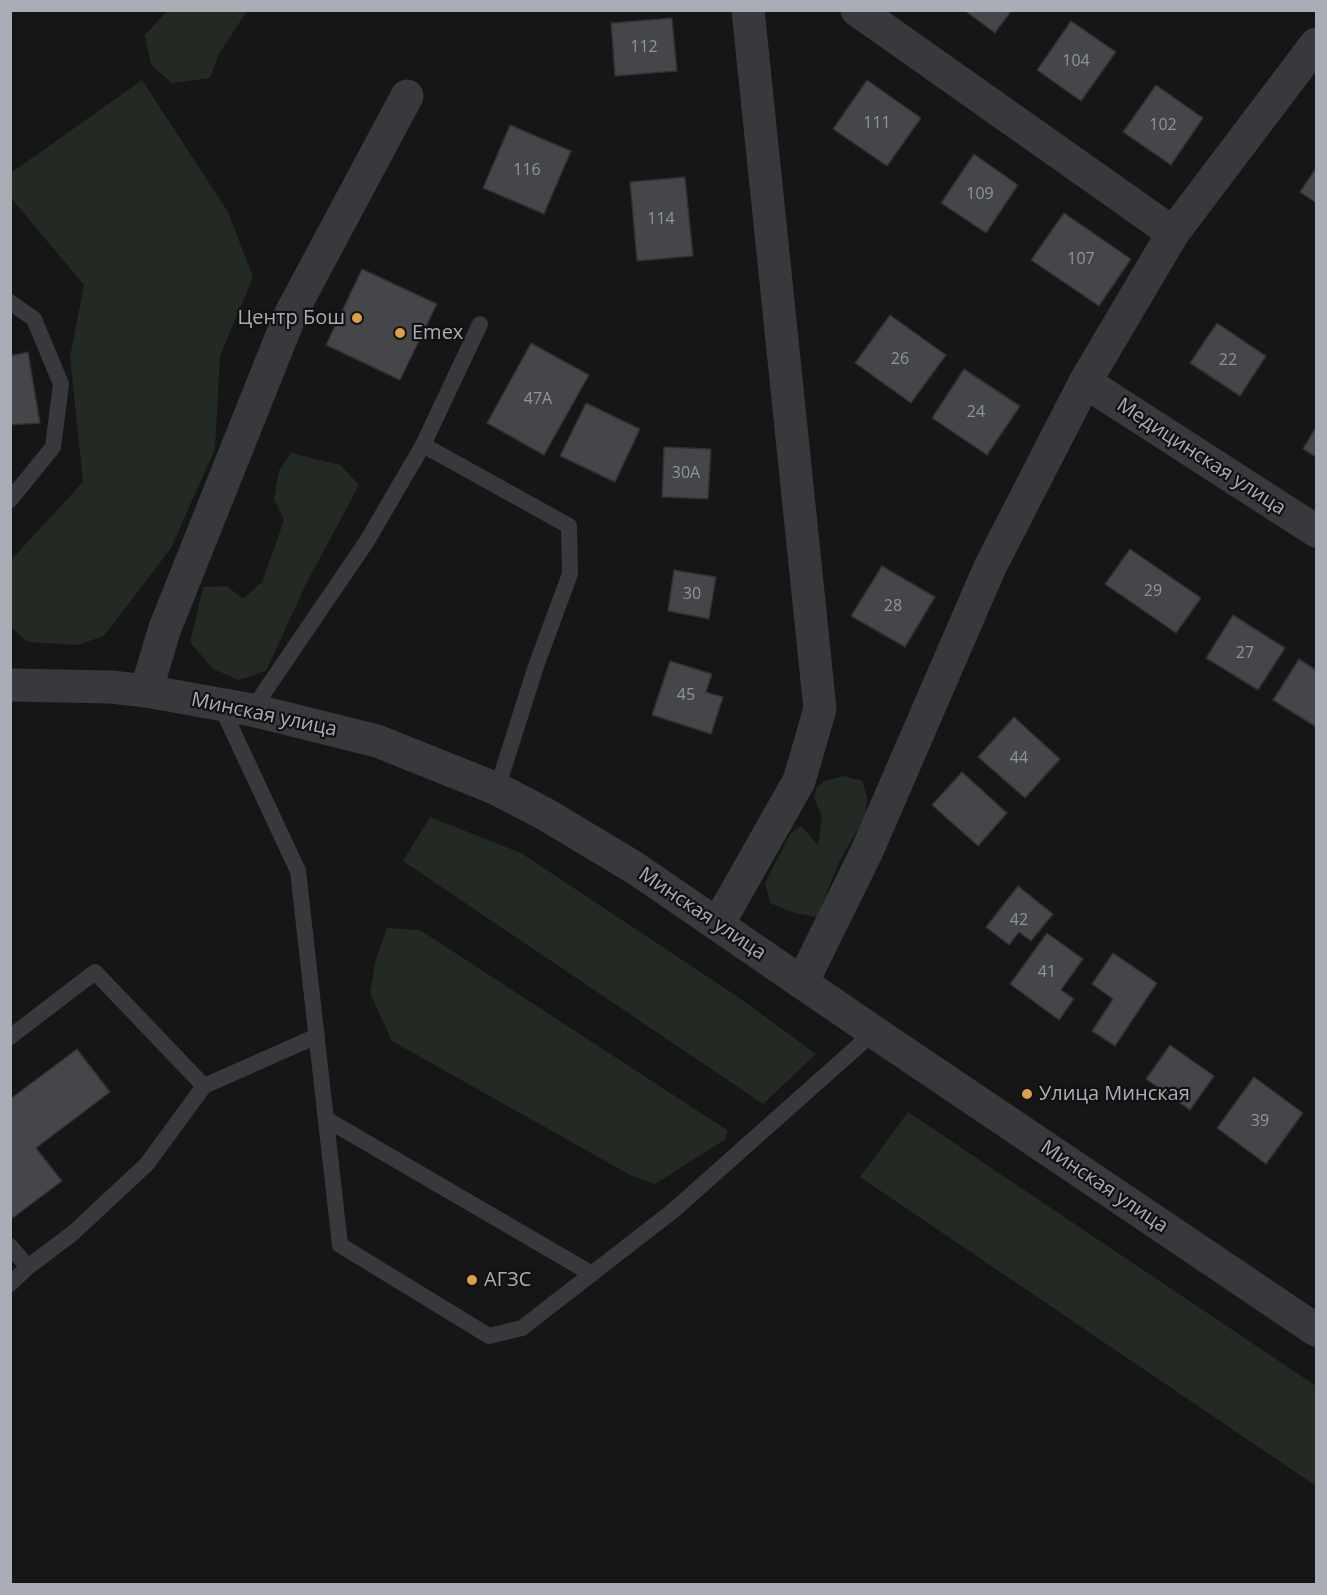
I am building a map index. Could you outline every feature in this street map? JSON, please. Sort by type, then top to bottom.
[{"type":"street","points":[[718,924],[799,781],[820,709],[748,10]]},
{"type":"street","points":[[857,10],[1173,233]]},
{"type":"street","points":[[802,983],[867,851],[990,567],[1085,382],[1173,233],[1314,53]]},
{"type":"street","points":[[146,691],[165,628],[291,313],[407,96]]},
{"type":"street","name":"Медицинская улица","points":[[1085,382],[1317,531]]},
{"type":"street","name":"Минская улица","points":[[10,685],[111,687],[252,710],[377,741],[498,789],[545,814],[635,868],[1317,1330]]},
{"type":"lane","points":[[10,302],[34,319],[61,384],[53,447],[10,500]]},
{"type":"lane","points":[[252,710],[367,541],[423,445],[480,324]]},
{"type":"lane","points":[[423,445],[569,526],[570,574],[536,666],[498,789]]},
{"type":"lane","points":[[220,704],[298,871],[340,1245],[489,1336],[522,1328],[674,1210],[874,1032]]},
{"type":"lane","points":[[10,1037],[95,972],[204,1086]]},
{"type":"lane","points":[[10,1284],[28,1267],[73,1233],[147,1164],[204,1086],[317,1036]]},
{"type":"lane","points":[[326,1119],[592,1274]]},
{"type":"lane","points":[[10,1246],[28,1267]]},
{"type":"shaded area","points":[[168,10],[247,11],[219,54],[210,78],[172,83],[151,65],[145,35]]},
{"type":"shaded area","points":[[142,80],[228,212],[253,277],[220,356],[215,449],[171,548],[104,636],[77,645],[28,642],[11,627],[11,560],[83,482],[70,357],[84,285],[11,198],[11,173]]},
{"type":"shaded area","points":[[291,453],[340,465],[359,485],[305,586],[266,671],[239,680],[213,669],[190,642],[203,587],[227,586],[243,599],[262,582],[284,520],[274,499],[279,471]]},
{"type":"shaded area","points":[[844,776],[862,781],[867,796],[865,817],[839,862],[817,917],[795,913],[770,903],[765,883],[791,833],[801,826],[818,845],[822,816],[814,798],[817,787],[825,781]]},
{"type":"shaded area","points":[[430,817],[521,853],[741,999],[816,1054],[763,1104],[403,861]]},
{"type":"shaded area","points":[[387,928],[420,930],[727,1130],[726,1139],[655,1184],[632,1176],[392,1041],[370,993],[376,959]]},
{"type":"shaded area","points":[[908,1112],[1316,1386],[1316,1486],[860,1177]]},
{"type":"building","points":[[964,10],[1012,10],[995,33]]},
{"type":"building","points":[[672,18],[677,71],[615,76],[611,23]]},
{"type":"building","points":[[1071,21],[1116,52],[1081,101],[1037,70]]},
{"type":"building","points":[[867,80],[921,118],[887,166],[833,129]]},
{"type":"building","points":[[1156,85],[1203,118],[1171,165],[1123,132]]},
{"type":"building","points":[[510,125],[571,151],[544,214],[483,188]]},
{"type":"building","points":[[974,154],[1018,185],[986,233],[941,203]]},
{"type":"building","points":[[1316,168],[1316,203],[1300,192]]},
{"type":"building","points":[[685,177],[693,256],[637,261],[630,182]]},
{"type":"building","points":[[1064,213],[1131,259],[1099,306],[1031,260]]},
{"type":"building","points":[[362,269],[437,304],[400,380],[326,345]]},
{"type":"building","points":[[890,315],[946,355],[911,403],[855,363]]},
{"type":"building","points":[[1217,323],[1266,356],[1240,396],[1190,363]]},
{"type":"building","points":[[531,343],[589,375],[544,455],[487,423]]},
{"type":"building","points":[[28,352],[40,423],[10,425],[10,356]]},
{"type":"building","points":[[964,369],[1020,406],[987,455],[932,418]]},
{"type":"building","points":[[586,403],[640,429],[615,482],[560,456]]},
{"type":"building","points":[[1316,427],[1316,457],[1303,449]]},
{"type":"building","points":[[664,447],[711,449],[708,499],[662,497]]},
{"type":"building","points":[[1130,549],[1201,598],[1176,633],[1105,584]]},
{"type":"building","points":[[882,566],[935,597],[905,647],[851,616]]},
{"type":"building","points":[[674,570],[716,577],[709,619],[668,611]]},
{"type":"building","points":[[1233,615],[1285,648],[1258,690],[1206,658]]},
{"type":"building","points":[[1299,659],[1316,670],[1316,727],[1273,700]]},
{"type":"building","points":[[670,661],[712,674],[706,692],[723,697],[711,734],[652,715]]},
{"type":"building","points":[[1014,717],[1060,759],[1025,798],[978,757]]},
{"type":"building","points":[[962,772],[1007,813],[978,846],[932,805]]},
{"type":"building","points":[[1018,886],[1053,914],[1031,941],[1019,932],[1009,945],[986,927]]},
{"type":"building","points":[[1047,933],[1083,959],[1061,990],[1074,999],[1059,1020],[1010,984]]},
{"type":"building","points":[[1113,953],[1157,983],[1115,1046],[1092,1031],[1113,999],[1092,984]]},
{"type":"building","points":[[1170,1045],[1214,1076],[1190,1110],[1146,1079]]},
{"type":"building","points":[[77,1049],[110,1092],[36,1148],[62,1181],[10,1220],[10,1099]]},
{"type":"building","points":[[1254,1077],[1303,1113],[1266,1164],[1217,1128]]},
{"type":"place","name":"Центр Бош","points":[[357,318]]},
{"type":"place","name":"Emex","points":[[400,333]]},
{"type":"place","name":"Улица Минская","points":[[1027,1094]]},
{"type":"place","name":"АГЗС","points":[[472,1280]]}]
